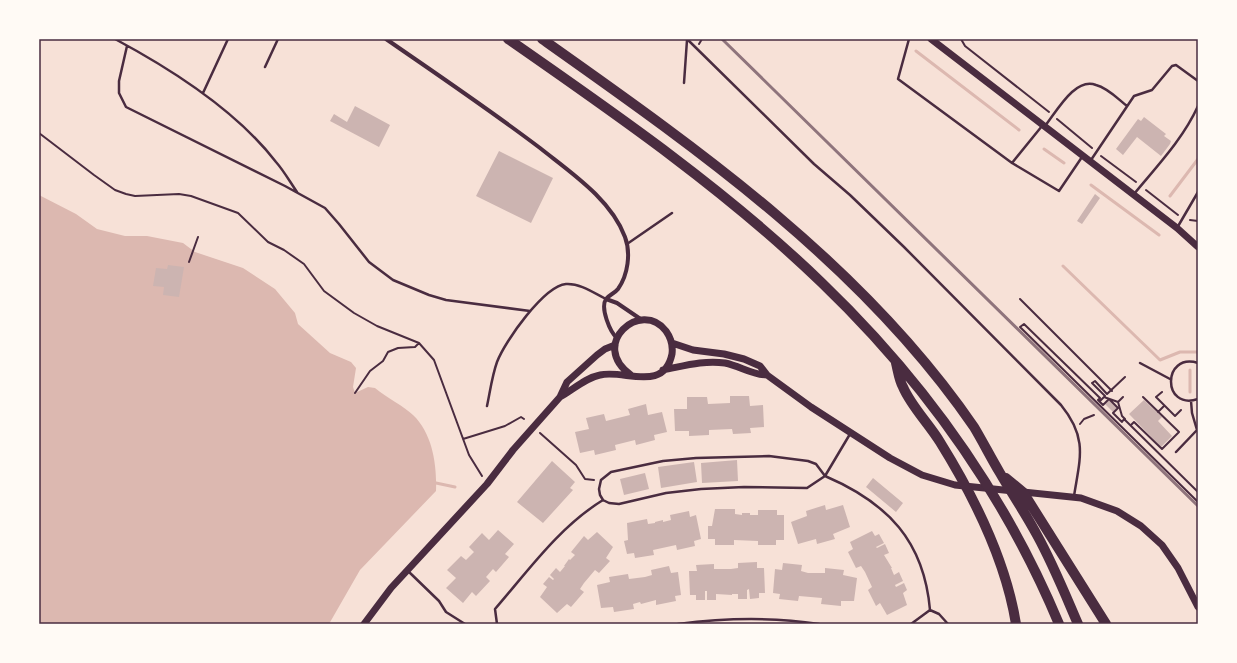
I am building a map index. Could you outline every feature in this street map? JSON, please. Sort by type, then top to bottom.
[{"type":"highway","points":[[508,39],[647,139],[743,213],[822,283],[895,360],[927,398],[961,444],[1015,532],[1059,624]]},
{"type":"highway","points":[[542,39],[717,168],[786,222],[869,301],[907,343],[960,409],[985,445],[1038,536],[1078,624]]},
{"type":"highway","points":[[895,360],[903,387],[940,442],[970,495],[985,527],[1006,585],[1016,624]]},
{"type":"highway","points":[[1000,473],[1023,492],[1054,539],[1106,624]]},
{"type":"street","points":[[386,39],[485,108],[563,166],[596,195],[609,209],[625,237],[629,254],[624,278],[618,290],[606,299],[604,305],[608,323],[616,342],[615,354],[618,362],[631,375]]},
{"type":"street","points":[[931,39],[1134,194],[1198,246]]},
{"type":"street","points":[[606,299],[617,303],[642,320],[654,322],[664,329],[672,343],[672,353],[669,362],[663,370]]},
{"type":"street","points":[[364,624],[376,606],[487,484],[513,450],[560,397],[567,382],[605,349],[616,342],[626,326],[642,320]]},
{"type":"street","points":[[672,343],[693,350],[724,354],[744,359],[760,366],[767,375],[811,407],[910,470],[945,483],[1074,497],[1094,502],[1117,511],[1149,532],[1162,545],[1178,568],[1198,607]]},
{"type":"street","points":[[560,397],[598,375],[618,373],[648,378],[663,370],[708,362],[725,364],[756,375],[767,375]]},
{"type":"lane","points":[[115,39],[203,93],[253,137],[276,162],[297,193]]},
{"type":"lane","points":[[203,93],[228,39]]},
{"type":"lane","points":[[265,67],[278,39]]},
{"type":"lane","points":[[684,83],[687,39]]},
{"type":"lane","points":[[687,39],[814,164],[850,195],[904,247],[1041,384],[1070,416],[1076,426],[1080,454],[1074,497]]},
{"type":"lane","points":[[910,39],[898,79],[1012,163],[1059,191],[1083,156]]},
{"type":"lane","points":[[127,46],[119,82],[119,93],[126,107],[325,208],[369,262],[394,280],[429,295],[446,300],[530,311]]},
{"type":"lane","points":[[1090,160],[1134,96],[1152,90],[1172,66],[1176,65],[1198,81]]},
{"type":"lane","points":[[1012,163],[1053,116],[1076,86],[1085,83],[1097,85],[1127,106]]},
{"type":"lane","points":[[1134,194],[1174,146],[1198,106]]},
{"type":"lane","points":[[1177,228],[1198,192]]},
{"type":"lane","points":[[627,244],[672,213]]},
{"type":"lane","points":[[487,406],[497,362],[507,342],[530,311],[552,288],[566,284],[576,284],[606,299]]},
{"type":"lane","points":[[1140,363],[1170,379]]},
{"type":"lane","points":[[1198,363],[1183,363],[1177,367],[1170,379],[1171,386],[1178,397],[1191,401],[1198,399]]},
{"type":"lane","points":[[1176,452],[1198,430],[1192,413],[1191,401]]},
{"type":"lane","points":[[851,432],[825,476],[806,488],[744,487],[701,489],[666,494],[619,504],[609,504],[603,500],[599,489],[602,480],[611,472],[663,461],[696,458],[754,457],[808,461],[816,464],[825,476],[853,489],[875,503],[895,522],[911,544],[921,566],[928,591],[930,610]]},
{"type":"lane","points":[[497,624],[496,609],[563,531],[591,507],[603,500]]},
{"type":"lane","points":[[407,571],[439,601],[446,612],[459,622],[466,624]]},
{"type":"lane","points":[[911,624],[930,610]]},
{"type":"lane","points":[[930,610],[939,614],[948,624]]},
{"type":"lane","points":[[678,624],[705,620],[760,620],[796,621],[819,624]]},
{"type":"path","points":[[961,39],[965,46],[1096,152]]},
{"type":"path","points":[[39,133],[115,190],[135,196],[179,194],[191,196],[238,213],[268,242],[304,264],[324,291],[354,313],[386,330],[419,342],[434,360],[469,455],[487,484]]},
{"type":"path","points":[[189,262],[198,237]]},
{"type":"path","points":[[1020,299],[1112,390]]},
{"type":"path","points":[[1198,492],[1124,419],[1122,422],[1113,413],[1118,408],[1109,399],[1103,405],[1098,400],[1100,398],[1024,324],[1020,327],[1198,502]]},
{"type":"path","points":[[355,393],[370,371],[383,361],[388,352],[398,348],[415,347],[419,342]]},
{"type":"path","points":[[1118,402],[1104,397],[1092,383],[1094,381],[1107,394],[1125,377]]},
{"type":"path","points":[[1162,392],[1156,397],[1175,416],[1180,410]]},
{"type":"path","points":[[1100,401],[1104,397]]},
{"type":"path","points":[[1118,402],[1123,397]]},
{"type":"path","points":[[1118,402],[1122,416],[1131,425],[1134,422],[1162,449],[1179,432],[1142,397]]},
{"type":"path","points":[[1158,412],[1165,406]]},
{"type":"path","points":[[1076,426],[1084,419],[1094,415]]},
{"type":"path","points":[[463,439],[505,426],[521,417],[524,419]]},
{"type":"path","points":[[540,433],[576,465],[585,479],[602,480]]},
{"type":"shaded area","points":[[39,195],[76,214],[97,229],[125,236],[147,236],[183,243],[195,252],[243,268],[275,289],[295,313],[298,324],[330,353],[351,362],[356,368],[353,387],[355,393],[368,387],[375,388],[410,412],[420,423],[425,431],[432,451],[436,471],[436,491],[360,570],[329,624],[39,624]]},
{"type":"building","points":[[355,106],[390,125],[379,147],[330,121],[334,114],[347,122]]},
{"type":"building","points":[[1144,117],[1166,134],[1164,136],[1171,141],[1170,144],[1161,156],[1137,137],[1123,155],[1116,149],[1138,119],[1141,121]]},
{"type":"building","points":[[499,151],[553,178],[531,223],[476,196]]},
{"type":"building","points":[[1095,194],[1100,198],[1082,224],[1077,221]]},
{"type":"building","points":[[168,265],[184,267],[179,297],[163,295],[164,287],[153,286],[156,268],[167,269]]},
{"type":"building","points":[[730,396],[749,396],[750,406],[763,405],[764,427],[750,428],[751,433],[733,434],[732,429],[709,430],[709,435],[689,436],[689,431],[675,431],[674,409],[687,409],[687,397],[707,397],[708,404],[730,403]]},
{"type":"building","points":[[1109,400],[1117,408],[1113,412],[1105,404]]},
{"type":"building","points":[[1144,400],[1162,417],[1158,421],[1172,436],[1161,447],[1129,414]]},
{"type":"building","points":[[646,404],[648,415],[662,412],[667,432],[654,435],[655,440],[636,445],[635,440],[615,445],[616,450],[595,455],[594,450],[580,453],[575,432],[589,429],[586,418],[604,414],[606,421],[630,415],[628,409]]},
{"type":"building","points":[[737,460],[738,481],[702,483],[701,463]]},
{"type":"building","points":[[552,461],[575,482],[570,488],[573,490],[543,523],[517,502]]},
{"type":"building","points":[[694,462],[697,482],[661,488],[658,467]]},
{"type":"building","points":[[645,473],[649,489],[624,495],[620,479]]},
{"type":"building","points":[[873,478],[903,503],[896,512],[866,487]]},
{"type":"building","points":[[825,505],[826,510],[843,505],[850,527],[833,534],[835,539],[817,544],[816,539],[798,544],[791,522],[807,516],[806,511]]},
{"type":"building","points":[[715,509],[735,509],[735,514],[742,515],[742,513],[750,513],[750,515],[758,515],[758,510],[777,510],[777,515],[784,515],[784,540],[776,540],[776,545],[758,545],[758,541],[734,540],[734,545],[715,545],[715,539],[708,539],[708,526],[712,526]]},
{"type":"building","points":[[689,511],[690,517],[696,515],[701,539],[694,541],[695,546],[677,550],[676,545],[653,550],[654,555],[635,558],[634,553],[627,554],[624,541],[628,540],[627,523],[647,519],[648,524],[663,520],[663,522],[671,520],[670,515]]},
{"type":"building","points":[[498,530],[514,544],[505,554],[509,557],[496,572],[493,569],[486,577],[490,581],[476,596],[472,592],[463,603],[446,588],[456,578],[447,570],[461,556],[466,560],[474,552],[469,547],[482,533],[489,540]]},
{"type":"building","points":[[872,531],[875,536],[879,534],[884,543],[876,547],[877,548],[885,544],[889,553],[884,555],[892,568],[894,575],[899,572],[903,581],[895,585],[896,587],[904,583],[907,590],[903,593],[907,605],[887,615],[880,603],[876,606],[868,590],[872,587],[865,572],[861,566],[856,568],[848,552],[853,549],[850,542]]},
{"type":"building","points":[[597,532],[613,547],[606,558],[610,561],[599,573],[595,570],[580,589],[584,592],[571,607],[567,604],[557,613],[540,597],[547,587],[543,584],[549,577],[553,580],[554,579],[550,575],[556,568],[560,572],[569,559],[570,560],[575,555],[571,552],[584,536],[588,540]]},
{"type":"building","points":[[757,562],[757,568],[764,568],[765,593],[759,593],[759,598],[750,599],[749,589],[747,590],[747,599],[738,599],[738,594],[716,594],[716,600],[707,600],[707,591],[705,591],[705,600],[696,600],[696,595],[690,595],[689,571],[697,571],[696,565],[714,564],[714,569],[731,569],[738,568],[738,563]]},
{"type":"building","points":[[783,563],[802,565],[801,571],[808,573],[825,573],[825,568],[844,570],[843,575],[857,578],[854,601],[841,601],[841,606],[821,604],[822,598],[799,596],[798,601],[779,599],[780,594],[773,593],[775,569],[782,570]]},
{"type":"building","points":[[669,566],[671,573],[678,572],[681,595],[675,596],[676,601],[656,605],[656,600],[641,604],[640,602],[633,604],[634,609],[614,612],[613,607],[601,608],[597,585],[610,582],[609,577],[628,574],[629,579],[645,577],[652,575],[651,570]]},
{"type":"waterway","points":[[916,51],[1019,130]]},
{"type":"waterway","points":[[1044,149],[1064,163]]},
{"type":"waterway","points":[[1170,196],[1198,159]]},
{"type":"waterway","points":[[1091,185],[1159,235]]},
{"type":"waterway","points":[[1063,266],[1160,360],[1180,352],[1198,352]]},
{"type":"waterway","points":[[1190,370],[1190,392]]},
{"type":"waterway","points":[[436,483],[455,487]]},
{"type":"railway","points":[[722,39],[1198,506]]}]
